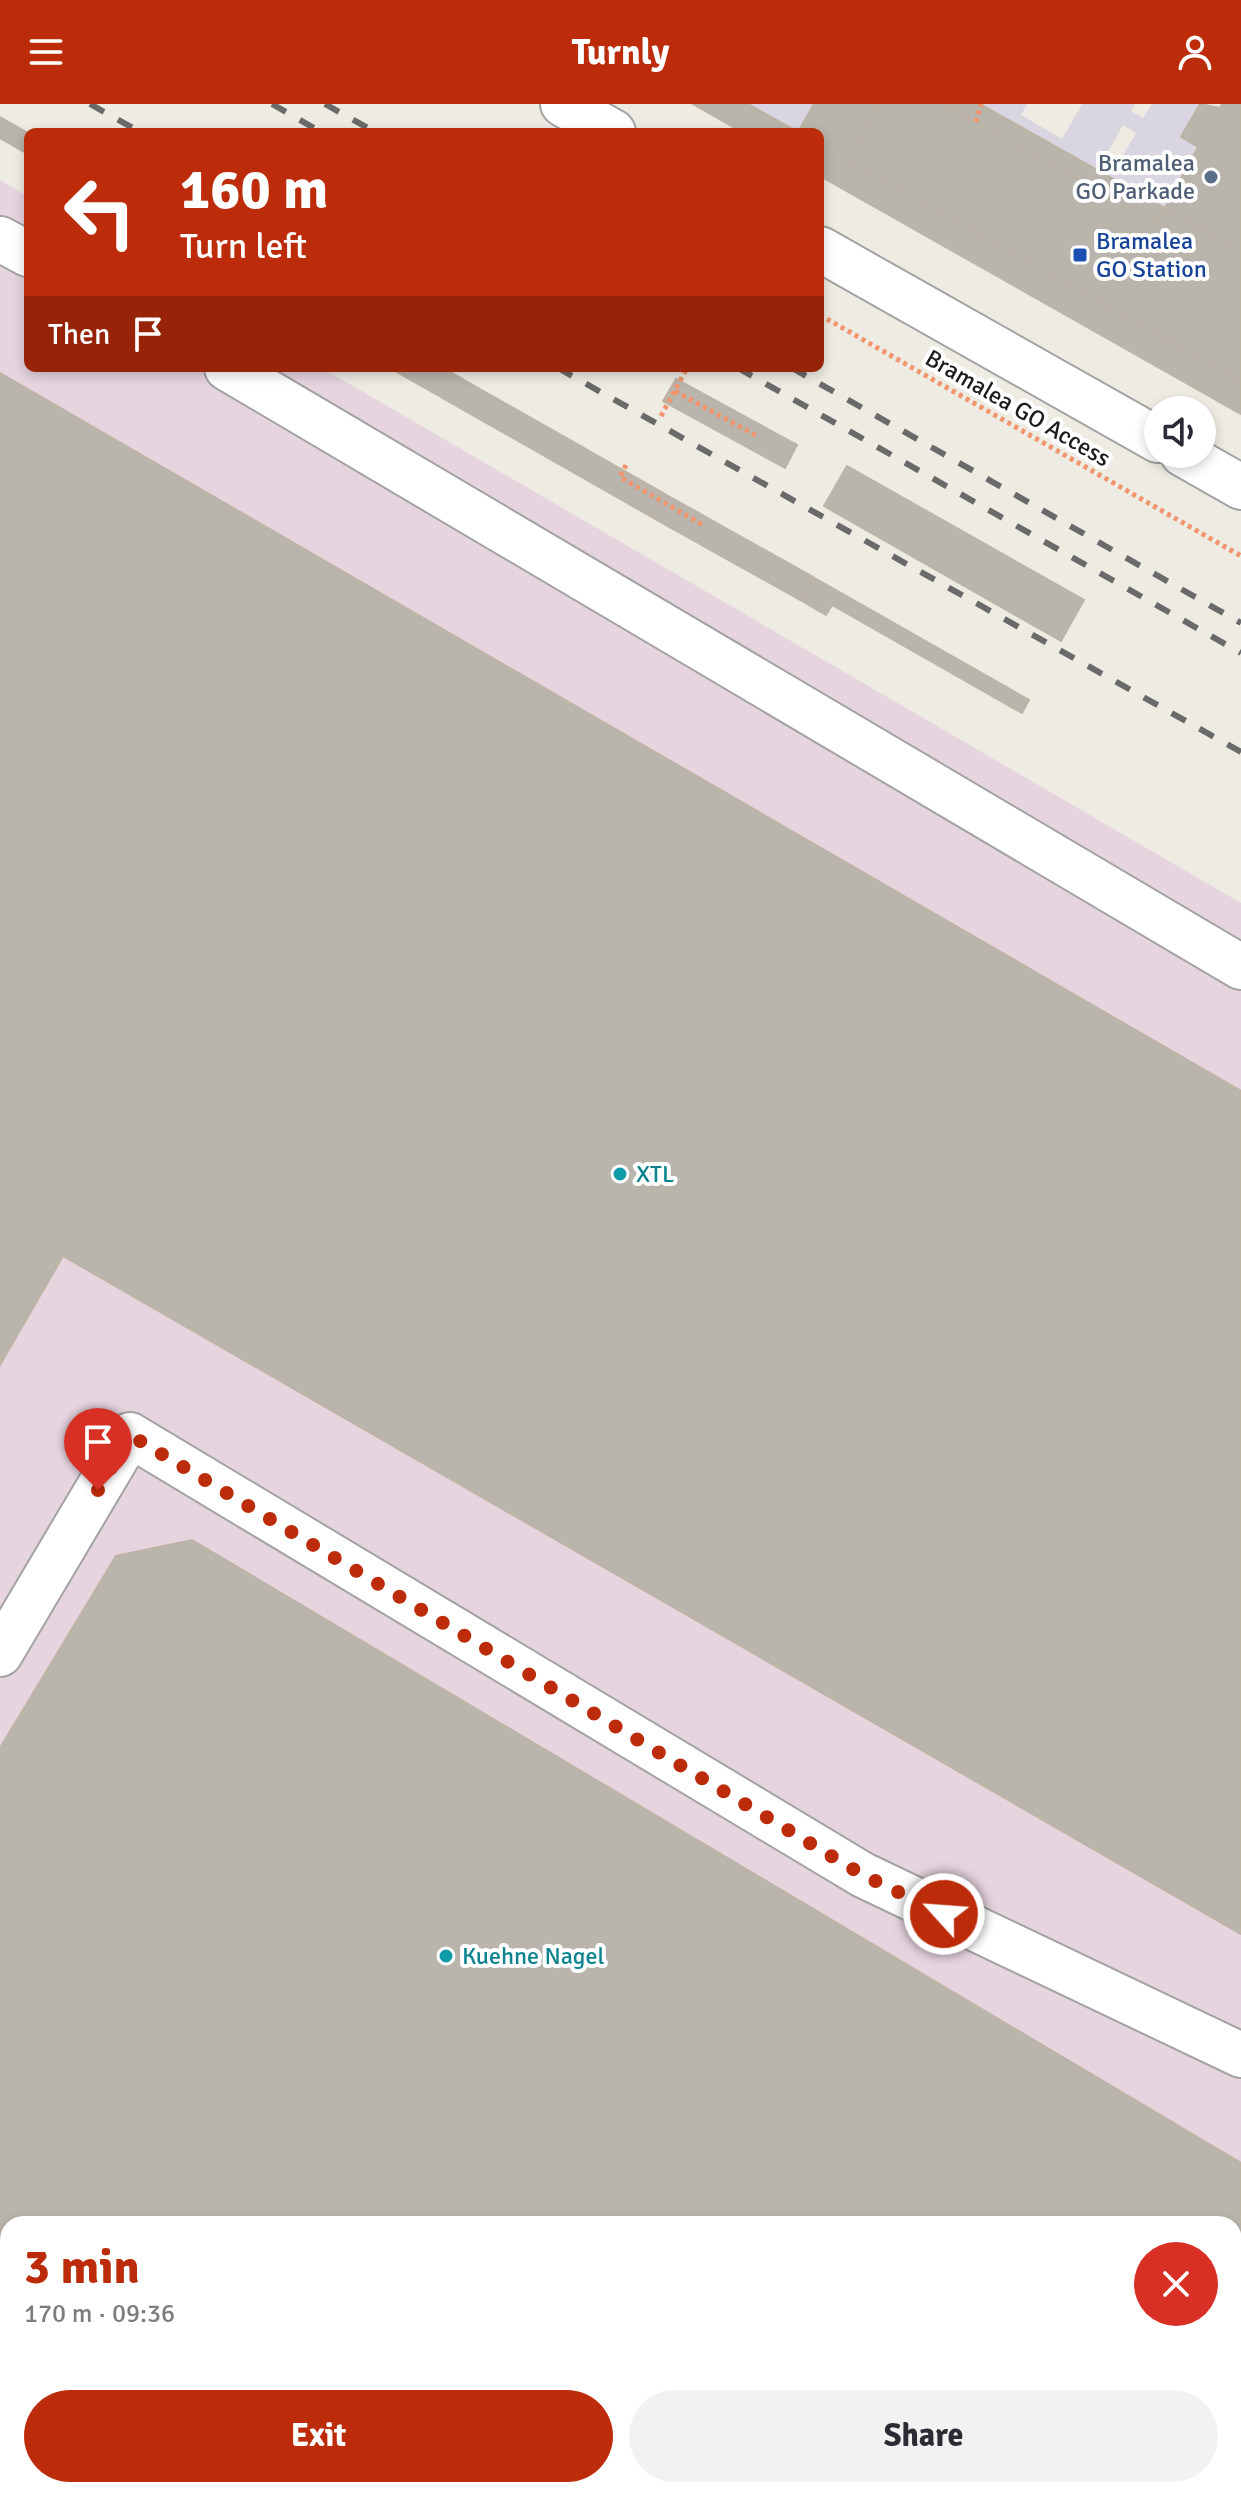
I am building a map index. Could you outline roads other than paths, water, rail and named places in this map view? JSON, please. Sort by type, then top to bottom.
[{"type":"lane","points":[[563,104],[606,128]]},
{"type":"lane","points":[[0,239],[24,252]]},
{"type":"lane","points":[[824,251],[1144,432]]},
{"type":"lane","points":[[234,372],[1241,967]]},
{"type":"lane","points":[[1208,468],[1241,487]]},
{"type":"lane","points":[[0,1654],[130,1435],[863,1875],[1241,2055]]},
{"type":"railway","points":[[90,104],[133,128]]},
{"type":"railway","points":[[272,104],[314,128]]},
{"type":"railway","points":[[325,104],[368,128]]},
{"type":"railway","points":[[565,372],[1241,752]]},
{"type":"railway","points":[[745,372],[1241,653]]},
{"type":"railway","points":[[799,372],[1241,623]]},
{"type":"place","name":"Bramalea GO Parkade","points":[[1211,177]]},
{"type":"place","name":"Bramalea GO Station","points":[[1080,255]]},
{"type":"place","name":"XTL","points":[[620,1174]]},
{"type":"place","name":"Kuehne Nagel","points":[[446,1956]]}]
